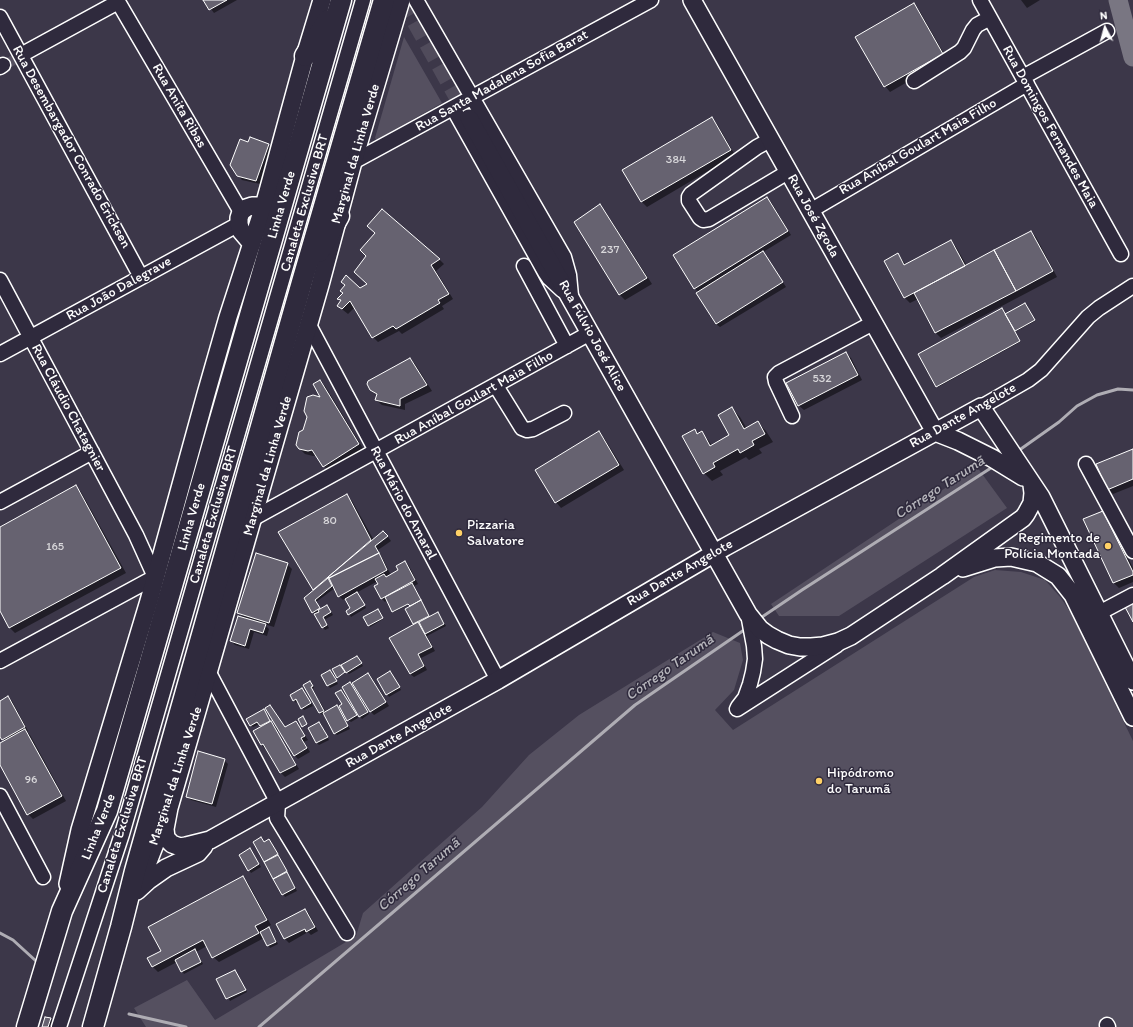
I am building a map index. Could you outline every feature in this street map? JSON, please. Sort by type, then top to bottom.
[{"type":"highway","points":[[93,1027],[137,864],[302,282],[384,0]]},
{"type":"highway","points":[[305,56],[334,1]]},
{"type":"highway","name":"Linha Verde","points":[[27,1027],[62,911],[107,811],[334,1]]},
{"type":"highway","points":[[302,282],[339,216]]},
{"type":"main road","name":"Marginal da Linha Verde","points":[[121,927],[169,808],[308,325],[353,162],[401,0]]},
{"type":"main road","name":"Rua José Zgoda","points":[[692,0],[934,432]]},
{"type":"main road","points":[[62,911],[80,830],[149,601],[226,324],[264,206],[305,56]]},
{"type":"main road","name":"Rua Fúlvio José Alice","points":[[469,118],[748,614],[756,631],[777,640],[800,647],[823,646],[838,642],[851,636],[942,576]]},
{"type":"main road","points":[[252,244],[241,231],[240,218],[246,208],[252,206],[264,206]]},
{"type":"main road","points":[[981,407],[1007,447],[1014,467]]},
{"type":"main road","name":"Rua Dante Angelote","points":[[169,808],[165,829],[166,838],[172,844],[180,847],[210,840],[498,680],[713,553],[981,407]]},
{"type":"main road","points":[[934,432],[958,441],[1014,467],[1030,483],[1041,497],[1049,511],[1133,681]]},
{"type":"main road","points":[[942,576],[1022,518],[1032,503],[1033,493],[1030,483]]},
{"type":"main road","points":[[942,576],[995,558],[1011,557],[1036,563],[1050,570],[1073,595],[1133,717]]},
{"type":"main road","name":"Rua Dante Angelote","points":[[136,892],[149,880],[166,868],[198,853],[210,840]]},
{"type":"street","name":"Canaleta Exclusiva BRT","points":[[59,1027],[122,834],[364,0]]},
{"type":"street","points":[[416,0],[564,257],[569,275],[571,299]]},
{"type":"street","name":"Rua Santa Madalena Sofia Barat","points":[[353,162],[651,0]]},
{"type":"street","name":"Rua Domingos Fernandes Maia","points":[[980,0],[1121,254]]},
{"type":"street","points":[[21,55],[118,1]]},
{"type":"street","name":"Rua Anita Ribas","points":[[118,1],[240,218]]},
{"type":"street","name":"Rua Desembargador Conrado Ericksen","points":[[0,17],[141,277]]},
{"type":"street","points":[[914,81],[960,52],[964,48],[977,25],[990,18]]},
{"type":"street","name":"Rua Aníbal Goulart Maia Filho","points":[[810,211],[1108,30]]},
{"type":"street","points":[[453,108],[545,272],[571,299]]},
{"type":"street","points":[[770,140],[756,147],[691,194],[689,201],[700,218],[704,220],[709,219],[788,172]]},
{"type":"street","name":"Rua João Dalegrave","points":[[0,354],[141,277],[240,218]]},
{"type":"street","points":[[524,266],[567,346]]},
{"type":"street","name":"Rua Cláudio Chatagnier","points":[[0,280],[136,535],[155,577]]},
{"type":"street","name":"Rua Dante Angelote","points":[[981,407],[1028,380],[1040,370],[1099,308],[1133,286]]},
{"type":"street","points":[[792,416],[775,377],[779,373],[873,323]]},
{"type":"street","name":"Rua Mário do Amaral","points":[[308,325],[498,680]]},
{"type":"street","name":"Rua Aníbal Goulart Maia Filho","points":[[252,519],[590,333]]},
{"type":"street","points":[[496,386],[522,428],[527,430],[533,429],[564,412]]},
{"type":"street","points":[[0,502],[92,452]]},
{"type":"street","points":[[1086,464],[1133,552]]},
{"type":"street","points":[[136,535],[145,542],[151,544],[164,544]]},
{"type":"street","points":[[0,661],[155,577]]},
{"type":"street","points":[[128,592],[142,596],[149,601]]},
{"type":"street","points":[[1099,613],[1133,596]]},
{"type":"street","points":[[756,631],[754,672],[744,698],[737,709],[851,636]]},
{"type":"street","points":[[208,671],[278,803],[277,818],[347,933]]},
{"type":"street","points":[[0,796],[43,877]]},
{"type":"shaded area","points":[[404,37],[442,103],[376,140],[375,138]]},
{"type":"shaded area","points":[[14,54],[19,63],[9,68],[5,59]]},
{"type":"shaded area","points":[[977,467],[1007,508],[839,616],[779,616],[771,604]]},
{"type":"shaded area","name":"Hipódromo do Tarumã","points":[[995,570],[1021,572],[1045,580],[1061,598],[1072,615],[1133,741],[1133,1027],[146,1027],[134,1008],[187,980],[215,1020],[356,936],[363,913],[482,807],[529,755],[579,715],[713,632],[740,643],[743,660],[734,690],[715,710],[733,730],[974,577]]},
{"type":"building","points":[[203,0],[227,0],[209,10]]},
{"type":"building","points":[[914,3],[943,54],[884,87],[855,37]]},
{"type":"building","points":[[712,117],[731,150],[641,202],[622,170]]},
{"type":"building","points":[[250,137],[269,144],[256,181],[237,176],[230,165],[240,139],[248,142]]},
{"type":"building","points":[[767,197],[788,231],[694,289],[673,255]]},
{"type":"building","points":[[600,204],[647,278],[619,295],[574,222]]},
{"type":"building","points":[[382,209],[440,259],[431,265],[449,294],[438,300],[440,303],[396,329],[393,326],[372,338],[350,301],[342,309],[337,306],[341,300],[337,299],[343,293],[340,291],[345,285],[341,282],[346,275],[360,288],[367,284],[354,272],[366,256],[360,250],[375,233],[367,226]]},
{"type":"building","points":[[1031,231],[1053,271],[1016,291],[994,250]]},
{"type":"building","points":[[951,240],[965,266],[904,298],[884,261],[898,253],[904,265]]},
{"type":"building","points":[[994,250],[1016,291],[935,333],[914,293]]},
{"type":"building","points":[[763,251],[783,282],[716,324],[696,293]]},
{"type":"building","points":[[1025,303],[1035,320],[1015,331],[1005,314]]},
{"type":"building","points":[[1002,308],[1020,341],[936,387],[918,354]]},
{"type":"building","points":[[846,352],[858,375],[798,406],[786,383]]},
{"type":"building","points":[[410,358],[427,385],[400,399],[400,406],[375,400],[377,394],[370,390],[367,384],[368,381]]},
{"type":"building","points":[[320,380],[359,444],[323,467],[312,450],[308,451],[299,449],[296,445],[299,432],[303,430],[307,417],[304,411],[307,397],[313,395],[320,397],[313,384]]},
{"type":"building","points":[[732,407],[744,429],[758,421],[765,434],[752,441],[754,445],[740,453],[738,449],[713,463],[715,467],[703,474],[682,436],[695,429],[697,434],[702,431],[710,446],[729,435],[718,415]]},
{"type":"building","points":[[599,431],[619,465],[555,503],[535,470]]},
{"type":"building","name":"Regimento de Polícia Montada","points":[[1133,449],[1133,479],[1107,490],[1096,464]]},
{"type":"building","points":[[76,485],[121,568],[9,628],[0,611],[0,527]]},
{"type":"building","points":[[347,494],[371,540],[313,590],[278,532]]},
{"type":"building","name":"Regimento de Polícia Montada","points":[[1103,511],[1133,572],[1133,575],[1113,583],[1083,519]]},
{"type":"building","points":[[383,531],[388,536],[375,546],[379,553],[329,578],[328,577]]},
{"type":"building","points":[[256,553],[288,563],[269,623],[237,613]]},
{"type":"building","points":[[379,553],[387,570],[338,597],[329,578]]},
{"type":"building","points":[[405,561],[415,580],[381,599],[374,586],[378,584],[375,579],[384,574],[386,577],[398,570],[396,566]]},
{"type":"building","points":[[328,578],[332,586],[315,600],[320,608],[312,613],[304,598]]},
{"type":"building","points":[[412,583],[421,600],[410,606],[408,604],[392,612],[385,597]]},
{"type":"building","points":[[357,592],[365,605],[348,615],[346,611],[350,608],[345,599]]},
{"type":"building","points":[[421,600],[429,616],[413,624],[405,609]]},
{"type":"building","points":[[1133,603],[1133,622],[1125,607]]},
{"type":"building","points":[[327,605],[331,612],[323,617],[327,625],[322,628],[314,614],[319,612],[318,610]]},
{"type":"building","points":[[378,609],[383,618],[368,626],[363,617]]},
{"type":"building","points":[[438,612],[444,624],[425,634],[419,622]]},
{"type":"building","points":[[238,616],[266,624],[263,633],[250,629],[245,646],[230,641]]},
{"type":"building","points":[[418,622],[432,647],[418,654],[424,666],[410,674],[389,638]]},
{"type":"building","points":[[357,656],[362,663],[346,673],[341,665]]},
{"type":"building","points":[[340,665],[345,672],[337,678],[332,669]]},
{"type":"building","points":[[330,670],[337,681],[327,686],[321,675]]},
{"type":"building","points":[[390,671],[400,687],[386,695],[377,679]]},
{"type":"building","points":[[368,673],[386,702],[370,712],[352,683]]},
{"type":"building","points":[[310,681],[313,686],[311,687],[324,711],[319,713],[303,685]]},
{"type":"building","points":[[350,682],[368,712],[359,717],[342,687]]},
{"type":"building","points":[[302,688],[311,703],[301,709],[296,699],[293,701],[290,695]]},
{"type":"building","points":[[341,690],[357,715],[347,721],[339,706],[342,704],[335,693]]},
{"type":"building","points":[[8,696],[25,727],[2,740],[0,737],[0,701]]},
{"type":"building","points":[[270,705],[285,727],[296,721],[305,736],[301,738],[307,748],[294,756],[265,708]]},
{"type":"building","points":[[337,705],[348,726],[334,734],[323,713]]},
{"type":"building","points":[[264,709],[270,721],[260,726],[257,722],[250,726],[246,719]]},
{"type":"building","points":[[303,716],[307,724],[302,727],[298,719]]},
{"type":"building","points":[[271,721],[296,765],[280,773],[263,744],[261,745],[253,731]]},
{"type":"building","points":[[319,722],[328,737],[316,743],[308,728]]},
{"type":"building","points":[[25,729],[62,796],[27,815],[0,765],[0,743]]},
{"type":"building","points":[[198,751],[225,759],[212,804],[186,797]]},
{"type":"building","points":[[261,837],[264,842],[269,839],[278,854],[264,862],[253,842]]},
{"type":"building","points":[[250,848],[259,864],[248,871],[239,855]]},
{"type":"building","points":[[278,855],[287,871],[273,879],[264,862]]},
{"type":"building","points":[[287,872],[295,888],[282,895],[273,879]]},
{"type":"building","points":[[243,876],[267,920],[255,926],[259,933],[212,958],[203,940],[152,967],[147,958],[161,951],[148,927]]},
{"type":"building","points":[[305,909],[315,927],[306,932],[305,929],[284,939],[276,924]]},
{"type":"building","points":[[269,927],[276,942],[267,946],[260,932]]},
{"type":"building","points":[[195,949],[201,962],[181,972],[175,960]]},
{"type":"building","points":[[235,970],[246,990],[226,999],[216,979]]},
{"type":"building","points":[[45,1017],[51,1018],[48,1027],[42,1027]]},
{"type":"waterway","points":[[1118,0],[1133,57]]},
{"type":"waterway","name":"Córrego Tarumã","points":[[1018,451],[1059,422],[1077,406],[1097,395],[1118,389],[1133,390]]},
{"type":"waterway","name":"Córrego Tarumã","points":[[759,619],[994,466]]},
{"type":"waterway","name":"Córrego Tarumã","points":[[259,1027],[635,705],[747,628]]},
{"type":"waterway","name":"Córrego Tarumã","points":[[0,933],[13,940],[36,961]]},
{"type":"waterway","name":"Córrego Tarumã","points":[[129,1014],[186,1027]]},
{"type":"tunnel","points":[[403,0],[469,118]]},
{"type":"place","name":"Pizzaria Salvatore","points":[[459,533]]},
{"type":"place","name":"Regimento de Polícia Montada","points":[[1108,546]]},
{"type":"place","name":"Hipódromo do Tarumã","points":[[819,781]]}]
